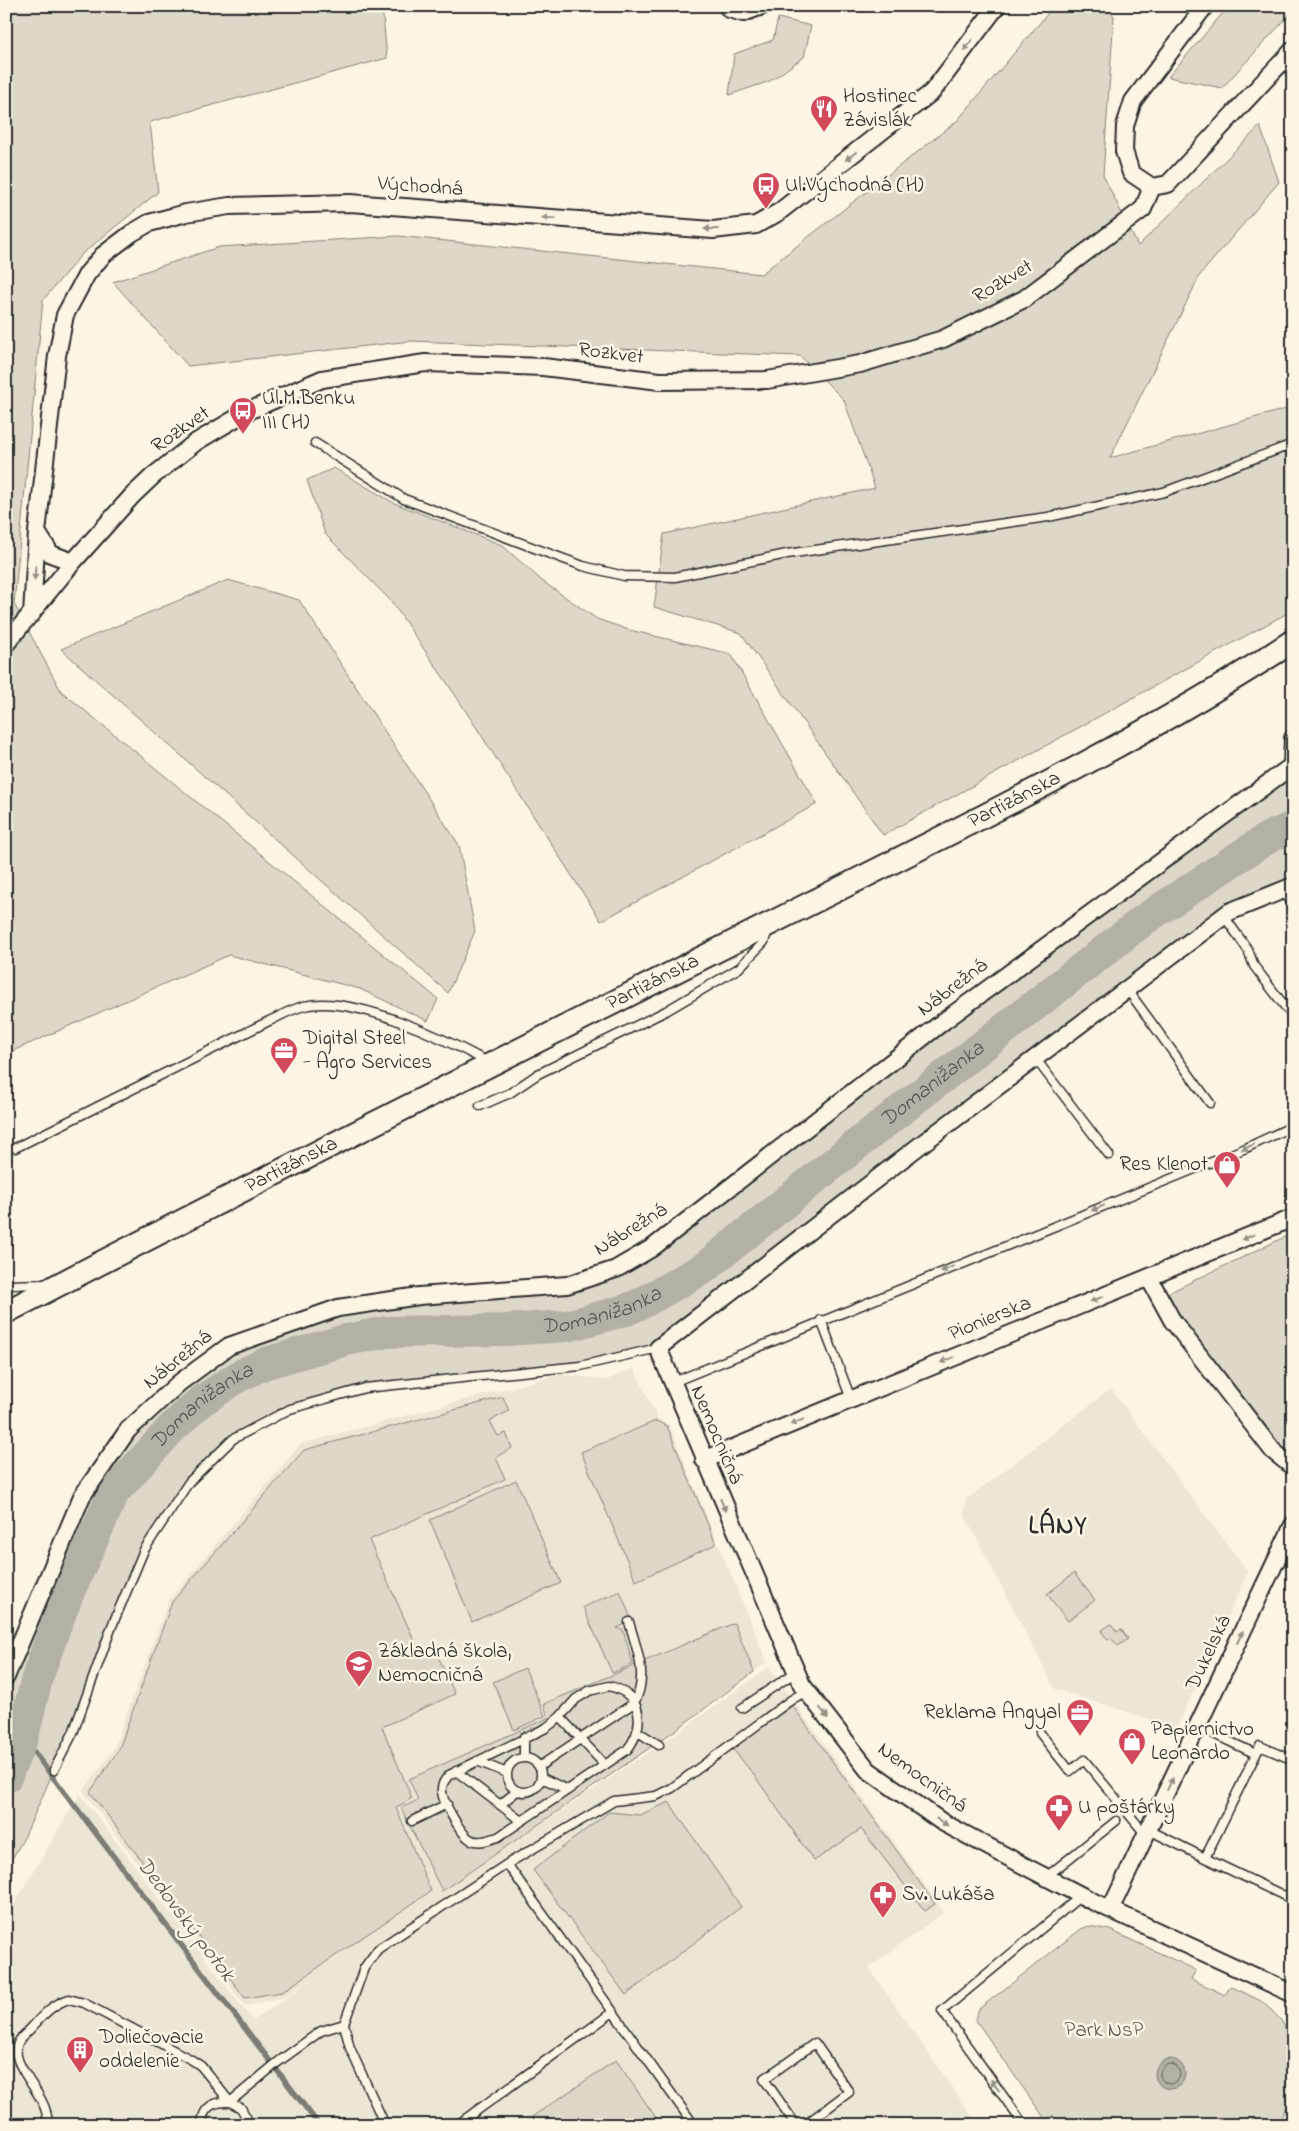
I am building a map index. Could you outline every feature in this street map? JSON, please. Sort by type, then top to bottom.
[{"type":"main road","name":"Partizánska","points":[[6,1312],[1042,786],[1175,712],[1293,642]]},
{"type":"street","points":[[728,8],[743,12],[762,6]]},
{"type":"street","name":"Východná","points":[[32,614],[38,532],[57,356],[66,315],[87,274],[103,255],[132,233],[149,224],[186,213],[229,206],[350,203],[712,230],[756,225],[779,212],[932,92],[997,6]]},
{"type":"street","points":[[1205,6],[1133,101],[1125,126],[1124,151],[1131,173],[1152,187],[1168,184],[1293,50]]},
{"type":"street","name":"Rozkvet","points":[[6,644],[73,562],[132,496],[153,476],[196,442],[253,409],[322,379],[425,362],[542,367],[660,381],[767,380],[860,364],[942,339],[1024,299],[1143,209],[1152,187]]},
{"type":"street","points":[[38,532],[51,554],[73,562]]},
{"type":"street","points":[[1292,766],[1293,738]]},
{"type":"street","name":"Nábrežná","points":[[6,1677],[82,1496],[128,1430],[180,1383],[230,1346],[338,1308],[419,1296],[567,1286],[616,1270],[652,1248],[944,1021],[1292,766]]},
{"type":"street","points":[[658,1348],[1035,1058],[1224,916],[1288,888]]},
{"type":"street","name":"Pionierska","points":[[704,1460],[1293,1218]]},
{"type":"street","points":[[1149,1278],[1172,1320],[1273,1451],[1293,1467]]},
{"type":"street","name":"Nemocničná","points":[[658,1348],[671,1383],[796,1672],[806,1691],[868,1770],[942,1822],[1046,1877],[1293,1994]]},
{"type":"street","name":"Dukelská","points":[[1111,1908],[1293,1525]]},
{"type":"lane","points":[[315,443],[404,499],[553,555],[583,566],[624,576],[676,577],[786,554],[1048,517],[1164,492],[1293,444]]},
{"type":"lane","points":[[1288,888],[1293,904]]},
{"type":"lane","points":[[1224,916],[1248,950],[1254,966],[1293,1017]]},
{"type":"lane","points":[[480,1106],[510,1093],[538,1074],[666,1011],[739,968],[764,942],[770,924]]},
{"type":"lane","points":[[1127,989],[1210,1102]]},
{"type":"lane","points":[[15,1148],[269,1021],[304,1006],[335,1004],[376,1014],[449,1041],[492,1064]]},
{"type":"lane","points":[[1035,1058],[1109,1155]]},
{"type":"lane","points":[[671,1383],[1246,1148],[1293,1126]]},
{"type":"lane","points":[[6,1285],[62,1283]]},
{"type":"lane","points":[[822,1320],[851,1400]]},
{"type":"lane","points":[[54,1770],[73,1733],[112,1626],[144,1550],[189,1482],[233,1439],[290,1409],[365,1388],[580,1366],[658,1348]]},
{"type":"lane","points":[[540,1766],[634,1704],[640,1692],[642,1677],[641,1664],[629,1622]]},
{"type":"lane","points":[[742,1708],[796,1672]]},
{"type":"lane","points":[[609,1686],[624,1693],[634,1704],[639,1713],[638,1732],[636,1739],[627,1750],[498,1837],[482,1841],[472,1840],[461,1832],[442,1793],[443,1782],[456,1772],[524,1737],[546,1728],[560,1716],[576,1698],[589,1691],[609,1686]]},
{"type":"lane","points":[[385,2125],[350,2048],[344,2024],[364,1968],[378,1949],[507,1864],[614,1801],[656,1796],[672,1788],[791,1700],[806,1691]]},
{"type":"lane","points":[[560,1716],[605,1765]]},
{"type":"lane","points":[[1197,1726],[1256,1754]]},
{"type":"lane","points":[[638,1732],[659,1745]]},
{"type":"lane","points":[[1040,1733],[1070,1771],[1084,1760],[1147,1832],[1293,1900]]},
{"type":"lane","points":[[524,1737],[524,1757]]},
{"type":"lane","points":[[1205,1858],[1260,1746],[1293,1760]]},
{"type":"lane","points":[[500,1805],[517,1791],[530,1792],[535,1789],[542,1778],[540,1766],[533,1759],[524,1757],[512,1762],[507,1773],[508,1780],[517,1791]]},
{"type":"lane","points":[[477,1761],[507,1773]]},
{"type":"lane","points":[[456,1772],[521,1821]]},
{"type":"lane","points":[[542,1778],[568,1790]]},
{"type":"lane","points":[[412,1821],[447,1804]]},
{"type":"lane","points":[[1046,1877],[1116,1821]]},
{"type":"lane","points":[[507,1864],[694,2125]]},
{"type":"lane","points":[[1024,2125],[942,2012],[1082,1895]]},
{"type":"lane","points":[[47,2125],[46,2108],[18,2061],[16,2052],[19,2041],[50,2008],[69,1999],[84,2003],[192,2060],[201,2066],[230,2102]]},
{"type":"lane","points":[[457,2125],[613,2012]]},
{"type":"lane","points":[[230,2102],[278,2062],[321,2032],[344,2024]]},
{"type":"lane","points":[[796,2125],[764,2079],[815,2042],[849,2092],[805,2125]]},
{"type":"lane","points":[[202,2125],[202,2118],[206,2110],[219,2101],[230,2102],[242,2108],[248,2125]]},
{"type":"shaded area","points":[[634,1368],[658,1419],[669,1425],[767,1662],[677,1729],[544,1704],[548,1718],[409,1779],[418,1801],[401,1809],[443,1890],[680,1731],[769,1667],[944,1912],[869,1968],[978,2125],[6,2125],[6,1917],[80,1794],[253,2021],[329,1968],[285,1997],[245,2006],[83,1791],[114,1748],[169,1600],[301,1444],[560,1374],[607,1380]]},
{"type":"shaded area","points":[[1111,1389],[1248,1572],[1177,1728],[1055,1689],[964,1514],[966,1500]]},
{"type":"green space","points":[[6,6],[382,6],[387,58],[150,122],[158,192],[82,254],[43,300],[14,604],[61,691],[438,999],[428,1021],[360,989],[229,955],[6,1054]]},
{"type":"green space","points":[[1054,6],[1107,6],[1114,16],[1103,175],[1138,246],[1260,126],[1279,182],[1200,275],[1110,458],[1293,407],[1293,610],[883,835],[741,633],[654,607],[664,534],[875,488],[844,400],[800,356],[411,341],[188,366],[113,282],[219,247],[398,236],[761,274],[957,121]]},
{"type":"green space","points":[[1229,6],[1293,6],[1293,11],[1222,88],[1168,77]]},
{"type":"green space","points":[[778,18],[811,26],[804,57],[770,81],[729,95],[734,54],[773,40]]},
{"type":"green space","points":[[334,468],[394,503],[502,545],[542,581],[597,619],[629,630],[731,654],[817,804],[601,921],[454,693],[391,601],[325,534],[307,480]]},
{"type":"green space","points":[[228,580],[299,600],[459,845],[475,931],[448,993],[61,649]]},
{"type":"green space","points":[[1281,774],[1293,789],[1293,886],[1229,912],[658,1348],[580,1366],[365,1388],[290,1409],[233,1439],[189,1482],[144,1550],[54,1770],[24,1838],[6,1869],[6,1677],[82,1496],[128,1430],[229,1346],[338,1308],[567,1285],[616,1269]]},
{"type":"green space","points":[[1293,1233],[1293,1458],[1276,1443],[1181,1320],[1168,1293]]},
{"type":"green space","points":[[503,1397],[509,1411],[490,1421],[498,1436],[506,1433],[512,1448],[496,1457],[505,1479],[369,1540],[419,1651],[433,1645],[455,1694],[382,1727],[412,1798],[396,1808],[431,1891],[282,1992],[245,1998],[90,1792],[119,1749],[172,1602],[304,1450]]},
{"type":"green space","points":[[656,1421],[667,1426],[716,1544],[636,1581],[581,1452]]},
{"type":"green space","points":[[516,1480],[561,1583],[472,1622],[430,1520]]},
{"type":"green space","points":[[1074,1573],[1095,1600],[1068,1621],[1047,1594]]},
{"type":"green space","points":[[620,1591],[632,1621],[617,1628],[623,1630],[633,1664],[612,1673],[583,1607]]},
{"type":"green space","points":[[734,1623],[754,1672],[677,1729],[442,1891],[401,1808],[418,1800],[409,1779],[548,1718],[544,1704]]},
{"type":"green space","points":[[1111,1624],[1117,1632],[1121,1629],[1128,1639],[1118,1646],[1111,1638],[1108,1640],[1101,1631]]},
{"type":"green space","points":[[525,1668],[545,1716],[514,1730],[493,1682]]},
{"type":"green space","points":[[792,1705],[935,1904],[925,1911],[861,1829],[814,1861],[754,1775],[732,1748]]},
{"type":"green space","points":[[669,1802],[741,1907],[626,1995],[533,1870],[609,1812],[640,1815]]},
{"type":"green space","name":"Park NsP","points":[[1089,1926],[1110,1930],[1196,1970],[1191,1979],[1225,1995],[1230,1986],[1261,2001],[1281,2020],[1293,2043],[1293,2091],[1278,2125],[1063,2125],[1054,2116],[1045,2119],[975,2019],[979,2009],[1081,1929]]},
{"type":"green space","points":[[616,2060],[661,2125],[520,2125]]},
{"type":"water","points":[[1170,2059],[1181,2063],[1185,2074],[1181,2085],[1170,2089],[1159,2085],[1155,2074],[1159,2063]]},
{"type":"waterway","name":"Domanižanka","points":[[6,1777],[23,1736],[37,1678],[53,1633],[68,1594],[114,1492],[172,1428],[200,1402],[239,1376],[266,1363],[346,1340],[387,1332],[505,1330],[567,1326],[626,1310],[642,1303],[704,1268],[856,1145],[1145,919],[1271,836],[1293,827]]},
{"type":"waterway","name":"Dedovský potok","points":[[23,1736],[319,2125]]},
{"type":"place","name":"Hostinec Závislák","points":[[824,133]]},
{"type":"place","name":"Ul.Východná (H)","points":[[766,210]]},
{"type":"place","name":"Ul.M.Benku III (H)","points":[[243,435]]},
{"type":"place","name":"Digital Steel - Agro Services","points":[[284,1075]]},
{"type":"place","name":"Res Klenot","points":[[1227,1189]]},
{"type":"place","name":"Základná škola, Nemocničná","points":[[359,1688]]},
{"type":"place","name":"Reklama Angyal","points":[[1080,1737]]},
{"type":"place","name":"Papiernictvo Leonardo","points":[[1132,1766]]},
{"type":"place","name":"U poštárky","points":[[1059,1832]]},
{"type":"place","name":"Sv. Lukáša","points":[[883,1919]]},
{"type":"place","name":"Doliečovacie oddelenie","points":[[80,2074]]},
{"type":"district","name":"LÁNY","points":[[1058,1527]]}]
